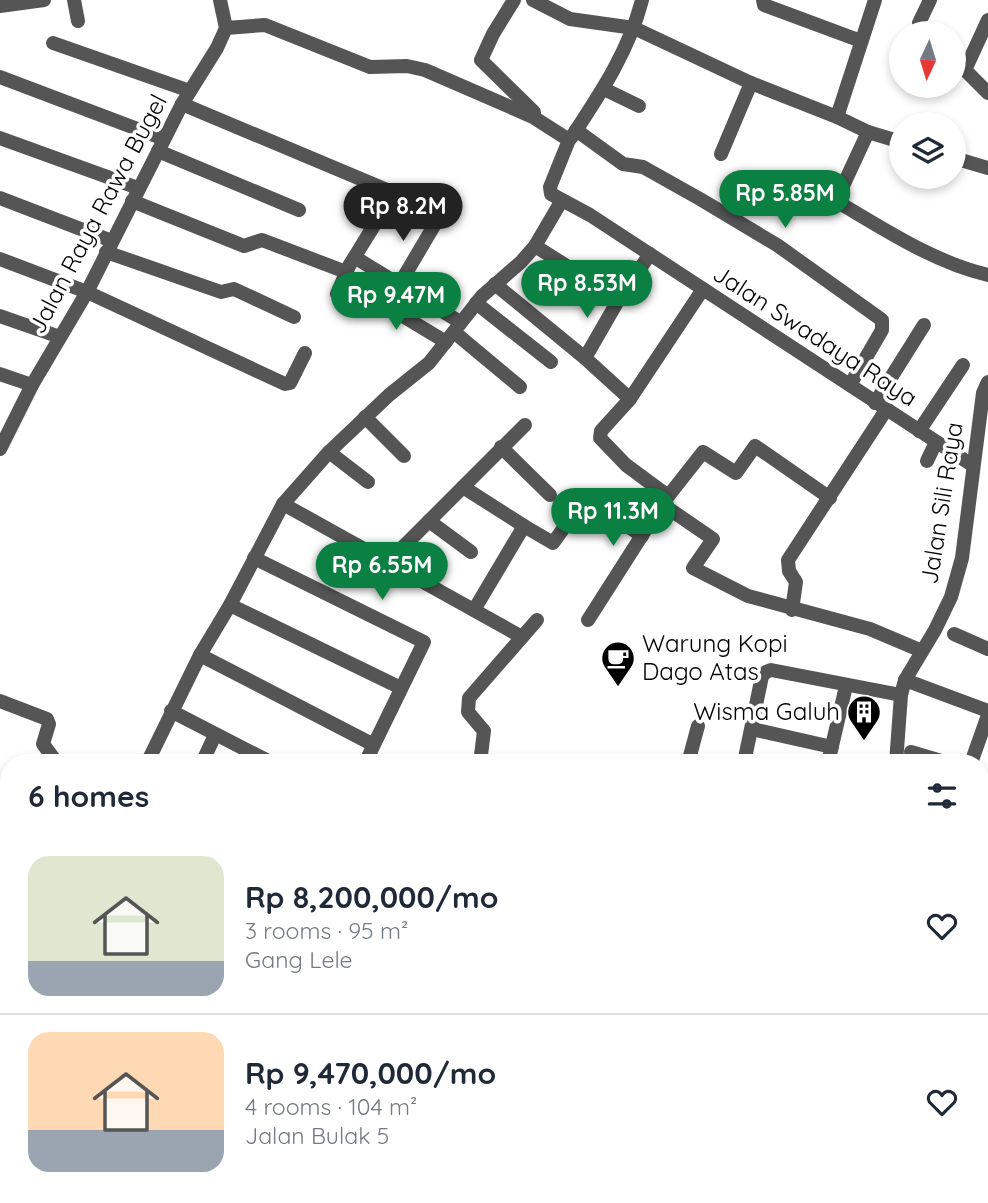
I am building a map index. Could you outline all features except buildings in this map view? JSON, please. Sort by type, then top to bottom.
[{"type":"street","points":[[0,6],[44,0]]},
{"type":"street","points":[[74,0],[78,21]]},
{"type":"street","points":[[220,0],[226,28],[265,25],[370,66],[407,66],[425,70],[573,135],[623,164],[643,167],[701,199],[777,246],[882,320],[882,330],[850,385]]},
{"type":"street","points":[[514,0],[481,60],[534,112],[533,117]]},
{"type":"street","points":[[538,0],[570,19],[634,29],[751,83],[889,138]]},
{"type":"street","points":[[151,754],[200,655],[230,606],[283,504],[329,452],[365,417],[429,363],[476,303],[535,246],[562,200],[551,194],[550,187],[573,135],[604,89],[634,29],[642,0]]},
{"type":"street","points":[[763,0],[764,5],[861,41]]},
{"type":"street","points":[[837,117],[875,0]]},
{"type":"street","points":[[924,21],[925,1]]},
{"type":"street","points":[[966,68],[988,20]]},
{"type":"street","name":"Jalan Raya Rawa Bugel","points":[[0,449],[32,385],[87,292],[161,145],[226,28]]},
{"type":"street","points":[[53,43],[186,98],[387,190],[391,198],[346,272],[337,295]]},
{"type":"street","points":[[966,71],[988,93]]},
{"type":"street","points":[[0,77],[161,145],[299,210]]},
{"type":"street","points":[[721,154],[751,83]]},
{"type":"street","points":[[604,89],[639,106]]},
{"type":"street","points":[[868,132],[836,201],[933,255],[966,270],[988,275]]},
{"type":"street","points":[[0,138],[135,195],[244,246],[262,240],[346,272]]},
{"type":"street","points":[[966,162],[988,168]]},
{"type":"street","points":[[0,198],[221,292],[234,289],[294,317]]},
{"type":"street","name":"Jalan Swadaya Raya","points":[[562,200],[650,254],[972,465]]},
{"type":"street","points":[[399,285],[438,219]]},
{"type":"street","points":[[535,246],[619,299]]},
{"type":"street","points":[[585,358],[619,299],[650,254]]},
{"type":"street","points":[[356,258],[399,285],[520,387]]},
{"type":"street","points":[[0,259],[87,292],[285,384],[290,383],[305,353]]},
{"type":"street","points":[[495,284],[630,399]]},
{"type":"street","points":[[703,289],[630,399],[601,431],[600,439],[665,500],[713,539],[693,568],[748,596],[870,629],[922,651]]},
{"type":"street","points":[[363,292],[453,332]]},
{"type":"street","points":[[476,303],[551,362]]},
{"type":"street","points":[[0,316],[60,337]]},
{"type":"street","points":[[792,610],[796,582],[789,570],[788,560],[830,498],[924,325]]},
{"type":"street","points":[[919,431],[963,365]]},
{"type":"street","points":[[0,374],[32,385]]},
{"type":"street","name":"Jalan Sili Raya","points":[[897,754],[901,695],[905,680],[951,597],[962,558],[972,465],[983,393],[988,382]]},
{"type":"street","points":[[365,417],[404,456]]},
{"type":"street","points":[[388,562],[525,425]]},
{"type":"street","points":[[927,461],[936,442]]},
{"type":"street","points":[[588,620],[665,500],[703,452],[736,473],[755,446],[830,498]]},
{"type":"street","points":[[501,447],[550,495]]},
{"type":"street","points":[[329,452],[368,482]]},
{"type":"street","points":[[463,487],[553,543],[586,497],[642,536]]},
{"type":"street","points":[[283,504],[523,637]]},
{"type":"street","points":[[429,521],[471,552]]},
{"type":"street","points":[[474,610],[523,526]]},
{"type":"street","points":[[254,558],[424,642],[368,754]]},
{"type":"street","points":[[230,606],[401,688]]},
{"type":"street","points":[[481,754],[484,731],[468,712],[467,703],[477,687],[537,620]]},
{"type":"street","points":[[954,634],[988,649]]},
{"type":"street","points":[[200,655],[372,744]]},
{"type":"street","points":[[746,754],[762,676],[771,670],[901,695]]},
{"type":"street","points":[[905,680],[988,713],[974,754]]},
{"type":"street","points":[[830,754],[846,686]]},
{"type":"street","points":[[0,701],[47,719],[50,724],[43,744],[50,754]]},
{"type":"street","points":[[171,711],[252,754]]},
{"type":"street","points":[[690,754],[698,726]]},
{"type":"street","points":[[752,729],[832,747]]},
{"type":"street","points":[[206,754],[215,735]]},
{"type":"street","points":[[911,752],[918,754]]},
{"type":"place","name":"Warung Kopi Dago Atas","points":[[618,688]]},
{"type":"place","name":"Wisma Galuh","points":[[864,742]]}]
